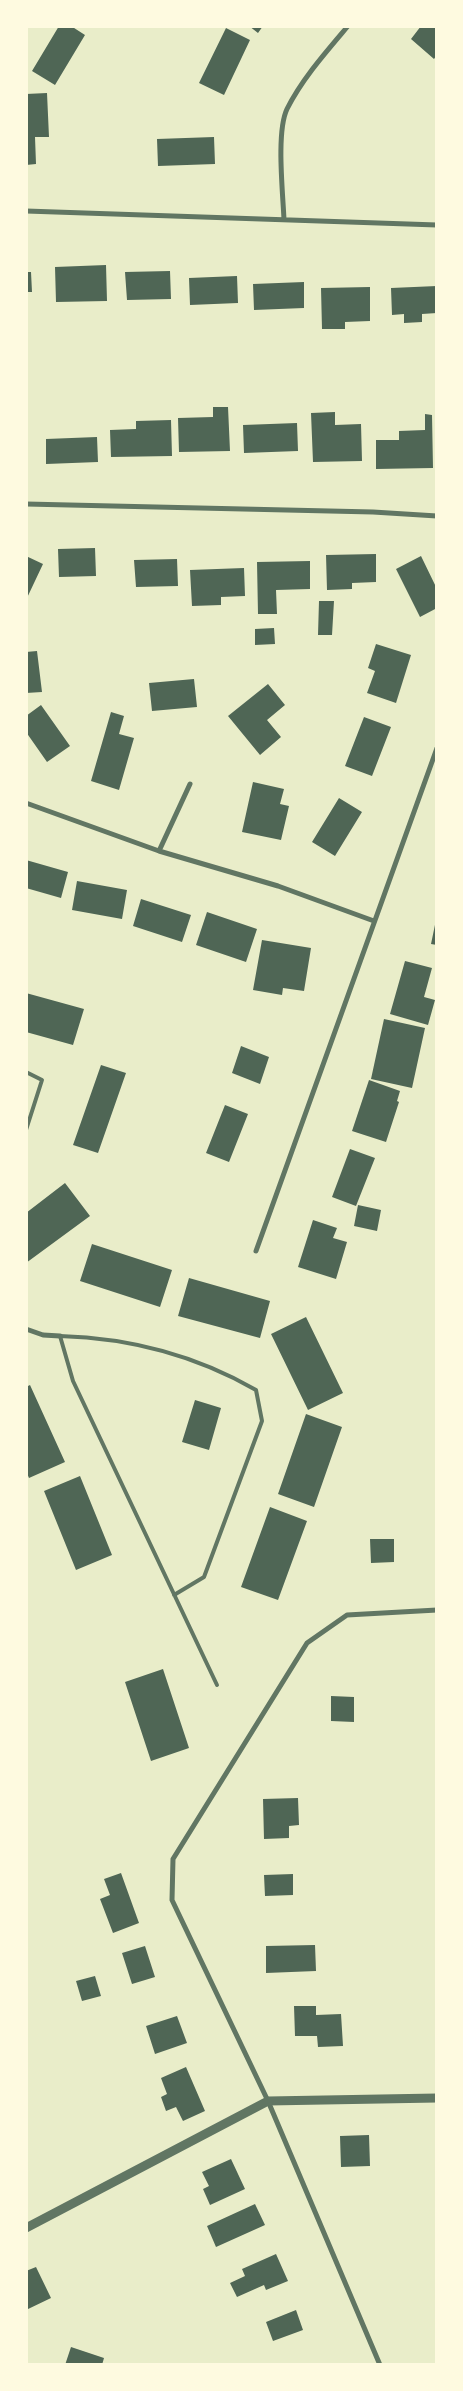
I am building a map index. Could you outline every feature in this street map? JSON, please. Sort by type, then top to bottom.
[{"type":"street","points":[[284,220],[281,149],[286,111],[312,71],[348,26]]},
{"type":"street","points":[[26,211],[437,225]]},
{"type":"street","points":[[26,504],[373,512],[437,516]]},
{"type":"street","points":[[256,1251],[437,748]]},
{"type":"street","points":[[159,851],[190,784]]},
{"type":"street","points":[[27,804],[159,851],[278,886],[374,921]]},
{"type":"street","points":[[26,1329],[43,1335],[60,1336]]},
{"type":"street","points":[[380,2365],[268,2101],[172,1900],[173,1858],[307,1643],[346,1614],[437,1610]]},
{"type":"street","points":[[26,2228],[268,2101],[437,2098]]},
{"type":"lane","points":[[26,1072],[42,1080],[26,1130]]},
{"type":"lane","points":[[174,1595],[204,1577],[262,1421],[256,1390],[228,1374],[173,1353],[96,1337],[60,1336],[73,1381],[216,1685]]},
{"type":"building","points":[[59,26],[71,26],[85,35],[55,85],[32,71]]},
{"type":"building","points":[[249,26],[263,26],[258,33]]},
{"type":"building","points":[[421,26],[437,26],[437,55],[434,59],[411,39]]},
{"type":"building","points":[[226,28],[250,40],[224,95],[199,83]]},
{"type":"building","points":[[47,93],[49,137],[35,137],[36,164],[26,165],[26,94]]},
{"type":"building","points":[[214,137],[215,164],[158,166],[157,139]]},
{"type":"building","points":[[106,265],[107,301],[56,302],[55,267]]},
{"type":"building","points":[[170,271],[171,299],[127,300],[125,272]]},
{"type":"building","points":[[26,272],[31,272],[32,292],[26,292]]},
{"type":"building","points":[[237,276],[238,303],[190,305],[189,278]]},
{"type":"building","points":[[304,282],[304,308],[254,310],[253,284]]},
{"type":"building","points":[[437,286],[437,313],[422,314],[422,322],[404,323],[404,314],[392,315],[391,288]]},
{"type":"building","points":[[370,287],[370,321],[345,322],[345,329],[322,329],[321,288]]},
{"type":"building","points":[[213,407],[228,407],[230,451],[179,452],[178,418],[213,417]]},
{"type":"building","points":[[335,412],[335,425],[361,424],[362,461],[313,462],[311,413]]},
{"type":"building","points":[[425,414],[432,415],[433,468],[376,469],[376,440],[399,440],[399,431],[425,430]]},
{"type":"building","points":[[171,420],[172,456],[111,457],[110,430],[136,429],[136,421]]},
{"type":"building","points":[[297,423],[298,451],[244,453],[243,425]]},
{"type":"building","points":[[97,437],[98,462],[46,464],[46,439]]},
{"type":"building","points":[[95,548],[96,576],[59,577],[58,549]]},
{"type":"building","points":[[376,554],[376,582],[352,583],[352,589],[327,590],[326,555]]},
{"type":"building","points":[[26,556],[43,564],[26,600]]},
{"type":"building","points":[[421,556],[437,589],[437,608],[420,617],[396,569]]},
{"type":"building","points":[[177,559],[178,586],[136,587],[134,560]]},
{"type":"building","points":[[310,561],[310,589],[276,590],[277,614],[258,614],[257,562]]},
{"type":"building","points":[[244,568],[245,596],[221,597],[221,605],[192,606],[190,570]]},
{"type":"building","points":[[319,601],[334,601],[332,635],[318,635]]},
{"type":"building","points":[[274,628],[275,644],[255,645],[255,629]]},
{"type":"building","points":[[376,644],[411,655],[396,703],[367,693],[375,671],[368,668]]},
{"type":"building","points":[[37,651],[42,692],[26,693],[26,652]]},
{"type":"building","points":[[194,679],[197,707],[152,711],[149,683]]},
{"type":"building","points":[[268,684],[285,705],[267,720],[281,737],[260,755],[228,716]]},
{"type":"building","points":[[41,705],[70,746],[47,762],[26,732],[26,716]]},
{"type":"building","points":[[111,712],[124,716],[119,734],[134,738],[119,790],[91,781]]},
{"type":"building","points":[[364,717],[391,727],[372,776],[345,766]]},
{"type":"building","points":[[253,782],[284,789],[280,804],[289,806],[281,840],[242,832]]},
{"type":"building","points":[[339,798],[362,812],[335,856],[312,842]]},
{"type":"building","points":[[26,860],[68,872],[61,898],[26,888]]},
{"type":"building","points":[[77,881],[127,890],[122,919],[72,910]]},
{"type":"building","points":[[141,899],[191,915],[182,942],[133,926]]},
{"type":"building","points":[[207,912],[257,929],[246,962],[196,945]]},
{"type":"building","points":[[437,920],[437,945],[431,944]]},
{"type":"building","points":[[262,940],[311,948],[304,991],[283,988],[282,995],[253,990]]},
{"type":"building","points":[[405,961],[432,968],[424,997],[435,1000],[428,1025],[390,1014]]},
{"type":"building","points":[[26,993],[84,1009],[73,1045],[26,1032]]},
{"type":"building","points":[[384,1019],[425,1028],[412,1088],[371,1079]]},
{"type":"building","points":[[241,1046],[269,1057],[260,1084],[232,1073]]},
{"type":"building","points":[[101,1065],[126,1073],[98,1153],[73,1145]]},
{"type":"building","points":[[369,1080],[400,1091],[397,1101],[399,1102],[386,1142],[352,1131]]},
{"type":"building","points":[[225,1105],[248,1114],[229,1162],[206,1153]]},
{"type":"building","points":[[350,1149],[375,1158],[356,1206],[332,1197]]},
{"type":"building","points":[[65,1183],[90,1216],[26,1263],[26,1213]]},
{"type":"building","points":[[358,1205],[381,1210],[377,1231],[354,1226]]},
{"type":"building","points":[[313,1220],[337,1228],[333,1238],[347,1242],[336,1279],[298,1267]]},
{"type":"building","points":[[92,1244],[172,1270],[160,1307],[80,1281]]},
{"type":"building","points":[[189,1278],[270,1301],[260,1338],[178,1316]]},
{"type":"building","points":[[306,1317],[343,1393],[308,1410],[271,1334]]},
{"type":"building","points":[[30,1385],[65,1462],[29,1478],[26,1471],[26,1387]]},
{"type":"building","points":[[195,1400],[221,1408],[209,1450],[182,1442]]},
{"type":"building","points":[[306,1414],[342,1427],[314,1507],[278,1494]]},
{"type":"building","points":[[80,1476],[112,1555],[76,1570],[44,1491]]},
{"type":"building","points":[[270,1507],[307,1521],[278,1600],[241,1587]]},
{"type":"building","points":[[370,1539],[394,1539],[394,1562],[371,1563]]},
{"type":"building","points":[[163,1669],[189,1748],[151,1761],[125,1682]]},
{"type":"building","points":[[331,1696],[354,1697],[354,1722],[331,1721]]},
{"type":"building","points":[[298,1798],[299,1825],[289,1826],[289,1838],[264,1839],[263,1799]]},
{"type":"building","points":[[121,1873],[139,1923],[113,1933],[100,1899],[110,1895],[104,1879]]},
{"type":"building","points":[[293,1874],[293,1895],[265,1896],[264,1875]]},
{"type":"building","points":[[315,1945],[316,1971],[266,1973],[266,1946]]},
{"type":"building","points":[[145,1946],[155,1977],[132,1984],[122,1953]]},
{"type":"building","points":[[95,1976],[101,1996],[82,2001],[76,1981]]},
{"type":"building","points":[[294,2006],[316,2006],[316,2015],[341,2014],[343,2046],[318,2047],[317,2036],[295,2036]]},
{"type":"building","points":[[177,2016],[187,2043],[155,2054],[146,2026]]},
{"type":"building","points":[[186,2067],[205,2111],[183,2121],[176,2107],[166,2111],[161,2097],[167,2094],[161,2078]]},
{"type":"building","points":[[369,2135],[370,2166],[341,2167],[340,2136]]},
{"type":"building","points":[[231,2159],[245,2189],[210,2205],[203,2189],[209,2186],[202,2172]]},
{"type":"building","points":[[255,2204],[265,2225],[216,2247],[207,2226]]},
{"type":"building","points":[[276,2254],[288,2281],[266,2290],[264,2285],[237,2297],[230,2283],[245,2276],[242,2269]]},
{"type":"building","points":[[36,2267],[51,2298],[26,2310],[26,2271]]},
{"type":"building","points":[[296,2310],[303,2330],[273,2341],[266,2322]]},
{"type":"building","points":[[71,2347],[104,2358],[102,2365],[65,2365]]}]
